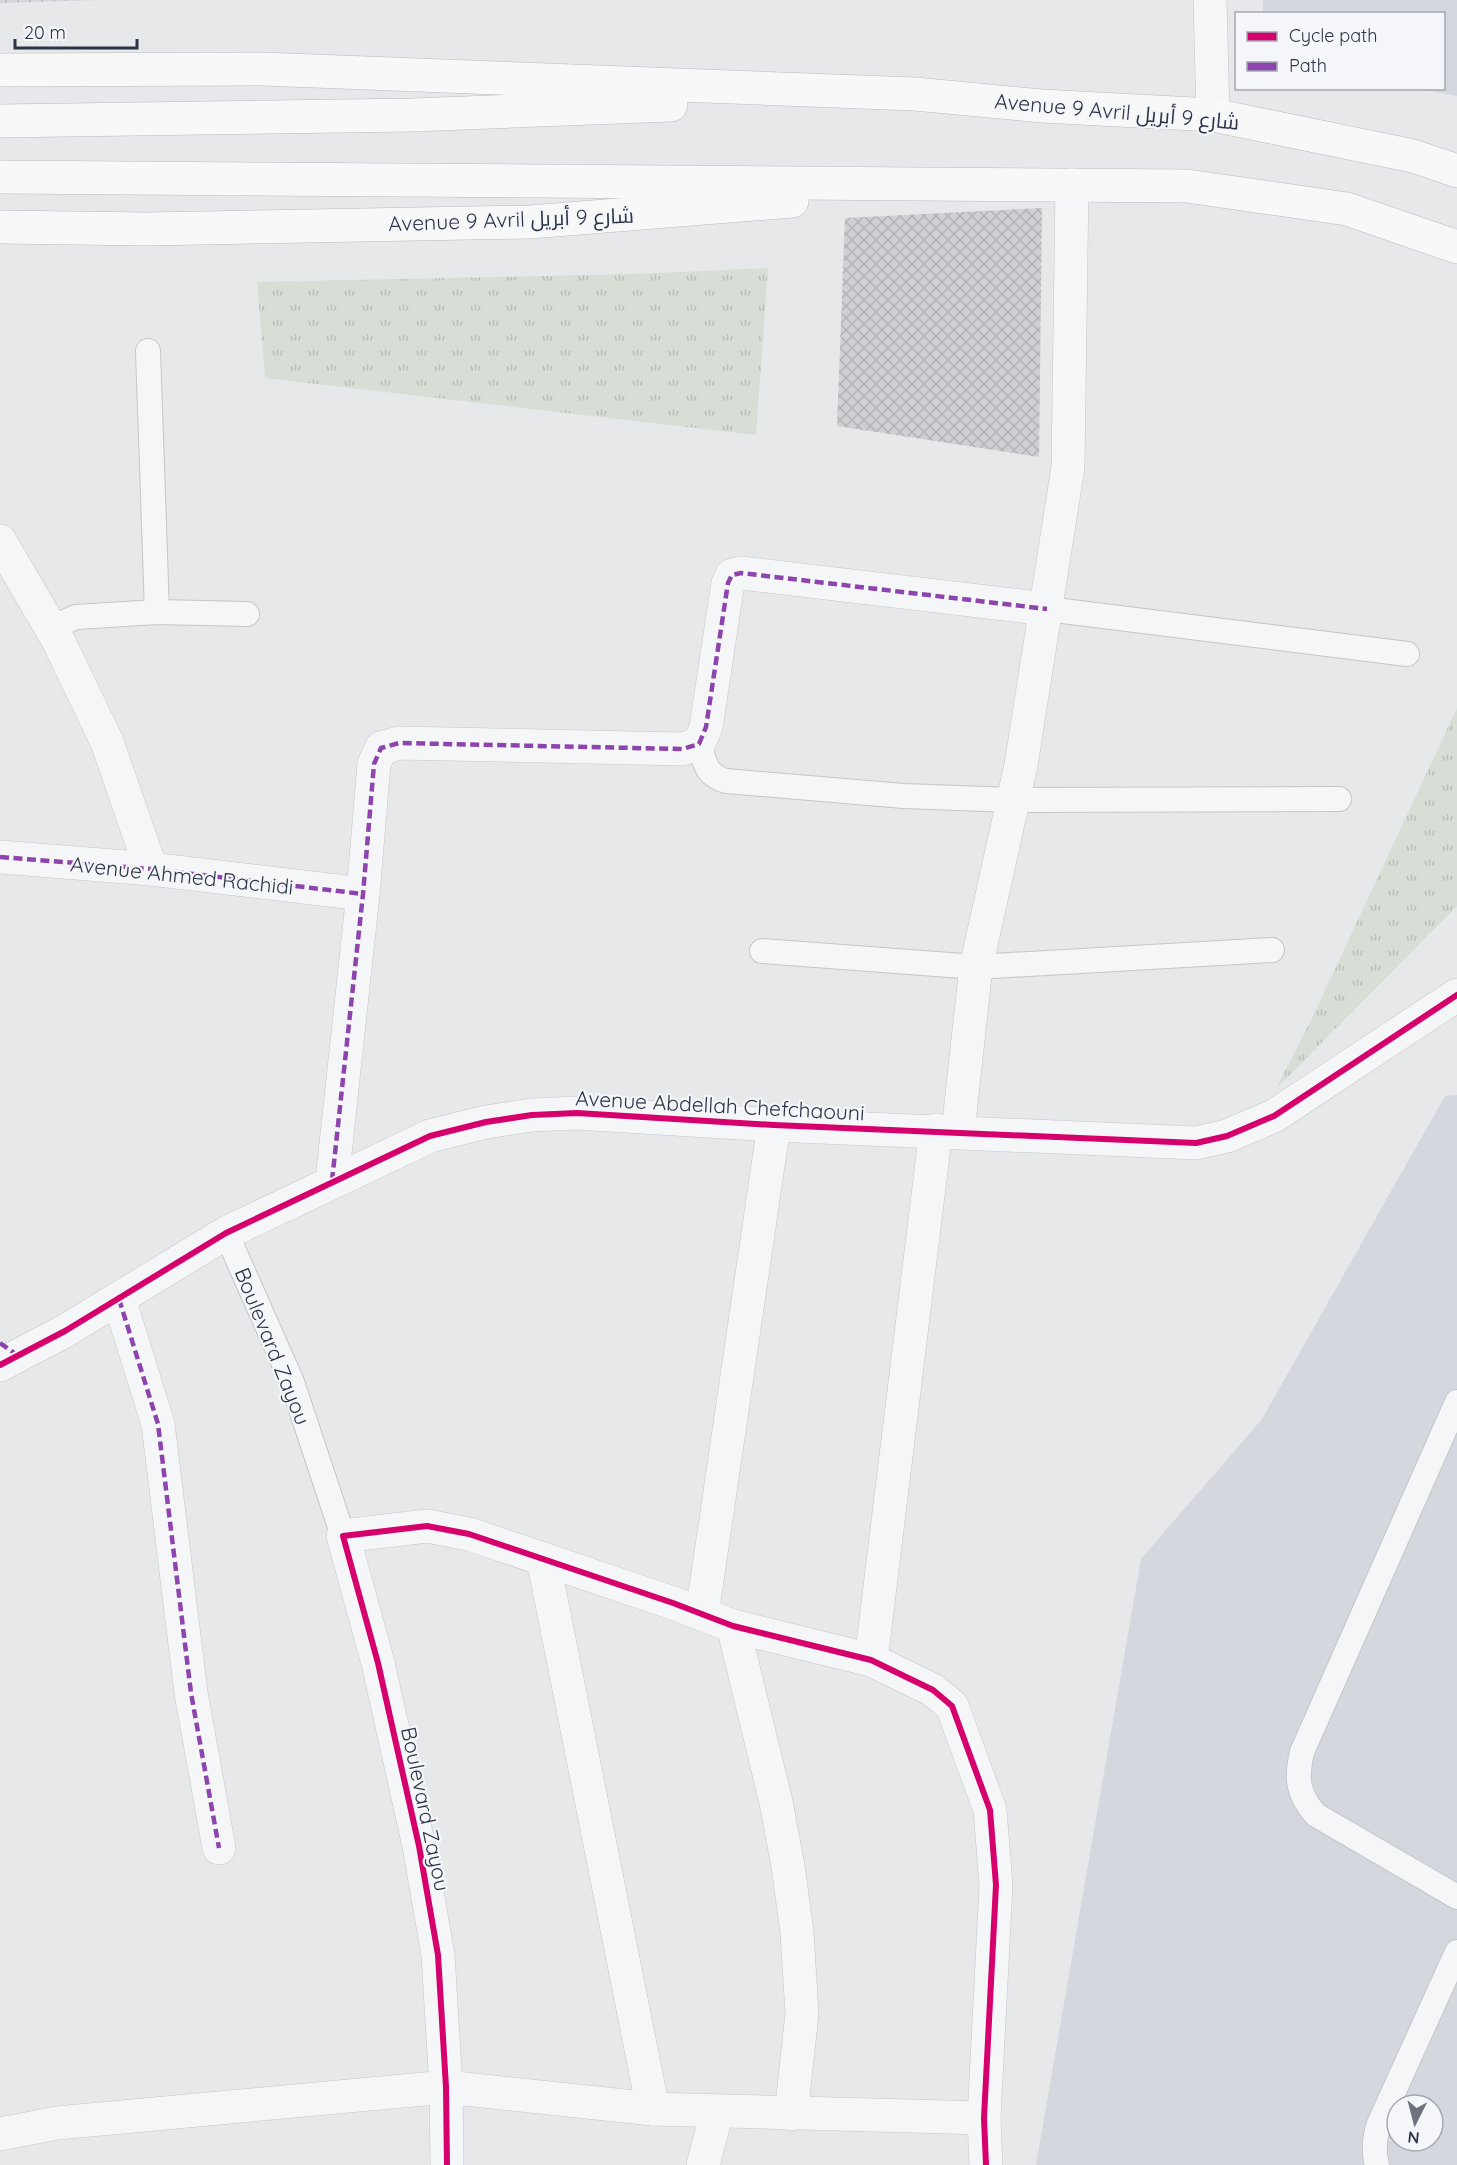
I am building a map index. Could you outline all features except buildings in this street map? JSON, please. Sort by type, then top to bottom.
[{"type":"highway","name":"Avenue 9 Avril شارع 9 أبريل","points":[[0,70],[262,69],[915,94],[1042,106],[1213,115],[1413,156],[1457,171]]},
{"type":"highway","name":"Avenue 9 Avril شارع 9 أبريل","points":[[0,121],[412,115],[915,94]]},
{"type":"highway","name":"Avenue 9 Avril شارع 9 أبريل","points":[[0,177],[1187,186],[1347,209],[1457,246]]},
{"type":"highway","name":"Avenue 9 Avril شارع 9 أبريل","points":[[0,227],[147,229],[530,222],[1020,183]]},
{"type":"street","points":[[1210,0],[1213,115]]},
{"type":"street","points":[[871,1660],[947,1131],[976,968],[1021,765],[1068,467],[1072,185]]},
{"type":"street","points":[[0,541],[51,628],[107,742],[151,869]]},
{"type":"street","points":[[332,1181],[363,894],[374,764],[381,748],[399,743],[681,748],[699,744],[706,727],[728,583],[732,575],[741,573],[1047,609]]},
{"type":"street","name":"Avenue Ahmed Rachidi","points":[[0,857],[151,869],[363,894]]},
{"type":"street","name":"Avenue Abdellah Chefchaouni","points":[[6,1354],[65,1331],[226,1233],[332,1181],[430,1136],[486,1122],[532,1115],[578,1113],[774,1125],[1196,1143],[1227,1136],[1274,1116],[1457,995]]},
{"type":"street","points":[[702,1614],[774,1125]]},
{"type":"street","points":[[119,1299],[158,1424],[191,1693],[219,1848]]},
{"type":"street","points":[[343,1536],[428,1526],[469,1534],[733,1626],[871,1660],[933,1690],[952,1706],[990,1810],[996,1885],[984,2118],[986,2165]]},
{"type":"street","name":"Boulevard Zayou","points":[[343,1536],[378,1663],[419,1846],[438,1954],[446,2087],[447,2165]]},
{"type":"street","points":[[543,1559],[653,2109]]},
{"type":"street","points":[[733,1626],[776,1802],[797,1932],[802,2014],[791,2114]]},
{"type":"street","points":[[0,2134],[57,2123],[446,2087],[653,2109],[984,2118]]},
{"type":"street","points":[[703,2165],[717,2112]]},
{"type":"lane","points":[[148,351],[157,612]]},
{"type":"lane","points":[[1047,609],[1407,654]]},
{"type":"lane","points":[[51,628],[76,617],[157,612],[247,614]]},
{"type":"lane","points":[[699,744],[708,772],[715,778],[726,781],[904,796],[1013,800],[1339,799]]},
{"type":"lane","points":[[762,951],[976,968],[1272,950]]},
{"type":"lane","name":"Boulevard Zayou","points":[[226,1233],[292,1382],[343,1536]]},
{"type":"lane","points":[[1457,1402],[1302,1752],[1298,1768],[1298,1784],[1306,1804],[1316,1815],[1457,1897]]},
{"type":"lane","points":[[1377,2165],[1374,2150],[1375,2135],[1379,2124],[1457,1952]]},
{"type":"shaded area","points":[[0,0],[99,0],[0,3]]},
{"type":"shaded area","points":[[1263,0],[1457,0],[1457,96],[1426,90],[1445,90],[1445,12],[1263,12]]},
{"type":"shaded area","points":[[1457,1095],[1457,2165],[1036,2165],[1141,1559],[1262,1419],[1445,1096]]},
{"type":"green space","points":[[768,268],[756,435],[265,378],[257,282],[634,274]]},
{"type":"green space","points":[[1457,708],[1457,906],[1276,1089],[1313,1016]]},
{"type":"marked path","points":[[332,1181],[363,894],[374,764],[381,748],[399,743],[682,749],[699,744],[706,727],[728,583],[732,575],[741,573],[1047,609]]},
{"type":"marked path","points":[[0,857],[151,869],[363,894]]},
{"type":"marked path","points":[[119,1299],[158,1424],[191,1693],[219,1848]]},
{"type":"marked path","points":[[0,1343],[17,1355]]},
{"type":"cycle path","points":[[0,1365],[65,1331],[226,1233],[430,1136],[486,1122],[532,1115],[577,1113],[774,1125],[1196,1143],[1227,1136],[1274,1116],[1457,995]]},
{"type":"cycle path","points":[[447,2165],[446,2087],[438,1955],[419,1846],[378,1663],[343,1536],[427,1526],[469,1534],[673,1603],[733,1626],[871,1660],[933,1690],[952,1706],[990,1810],[996,1885],[984,2118],[986,2165]]}]
